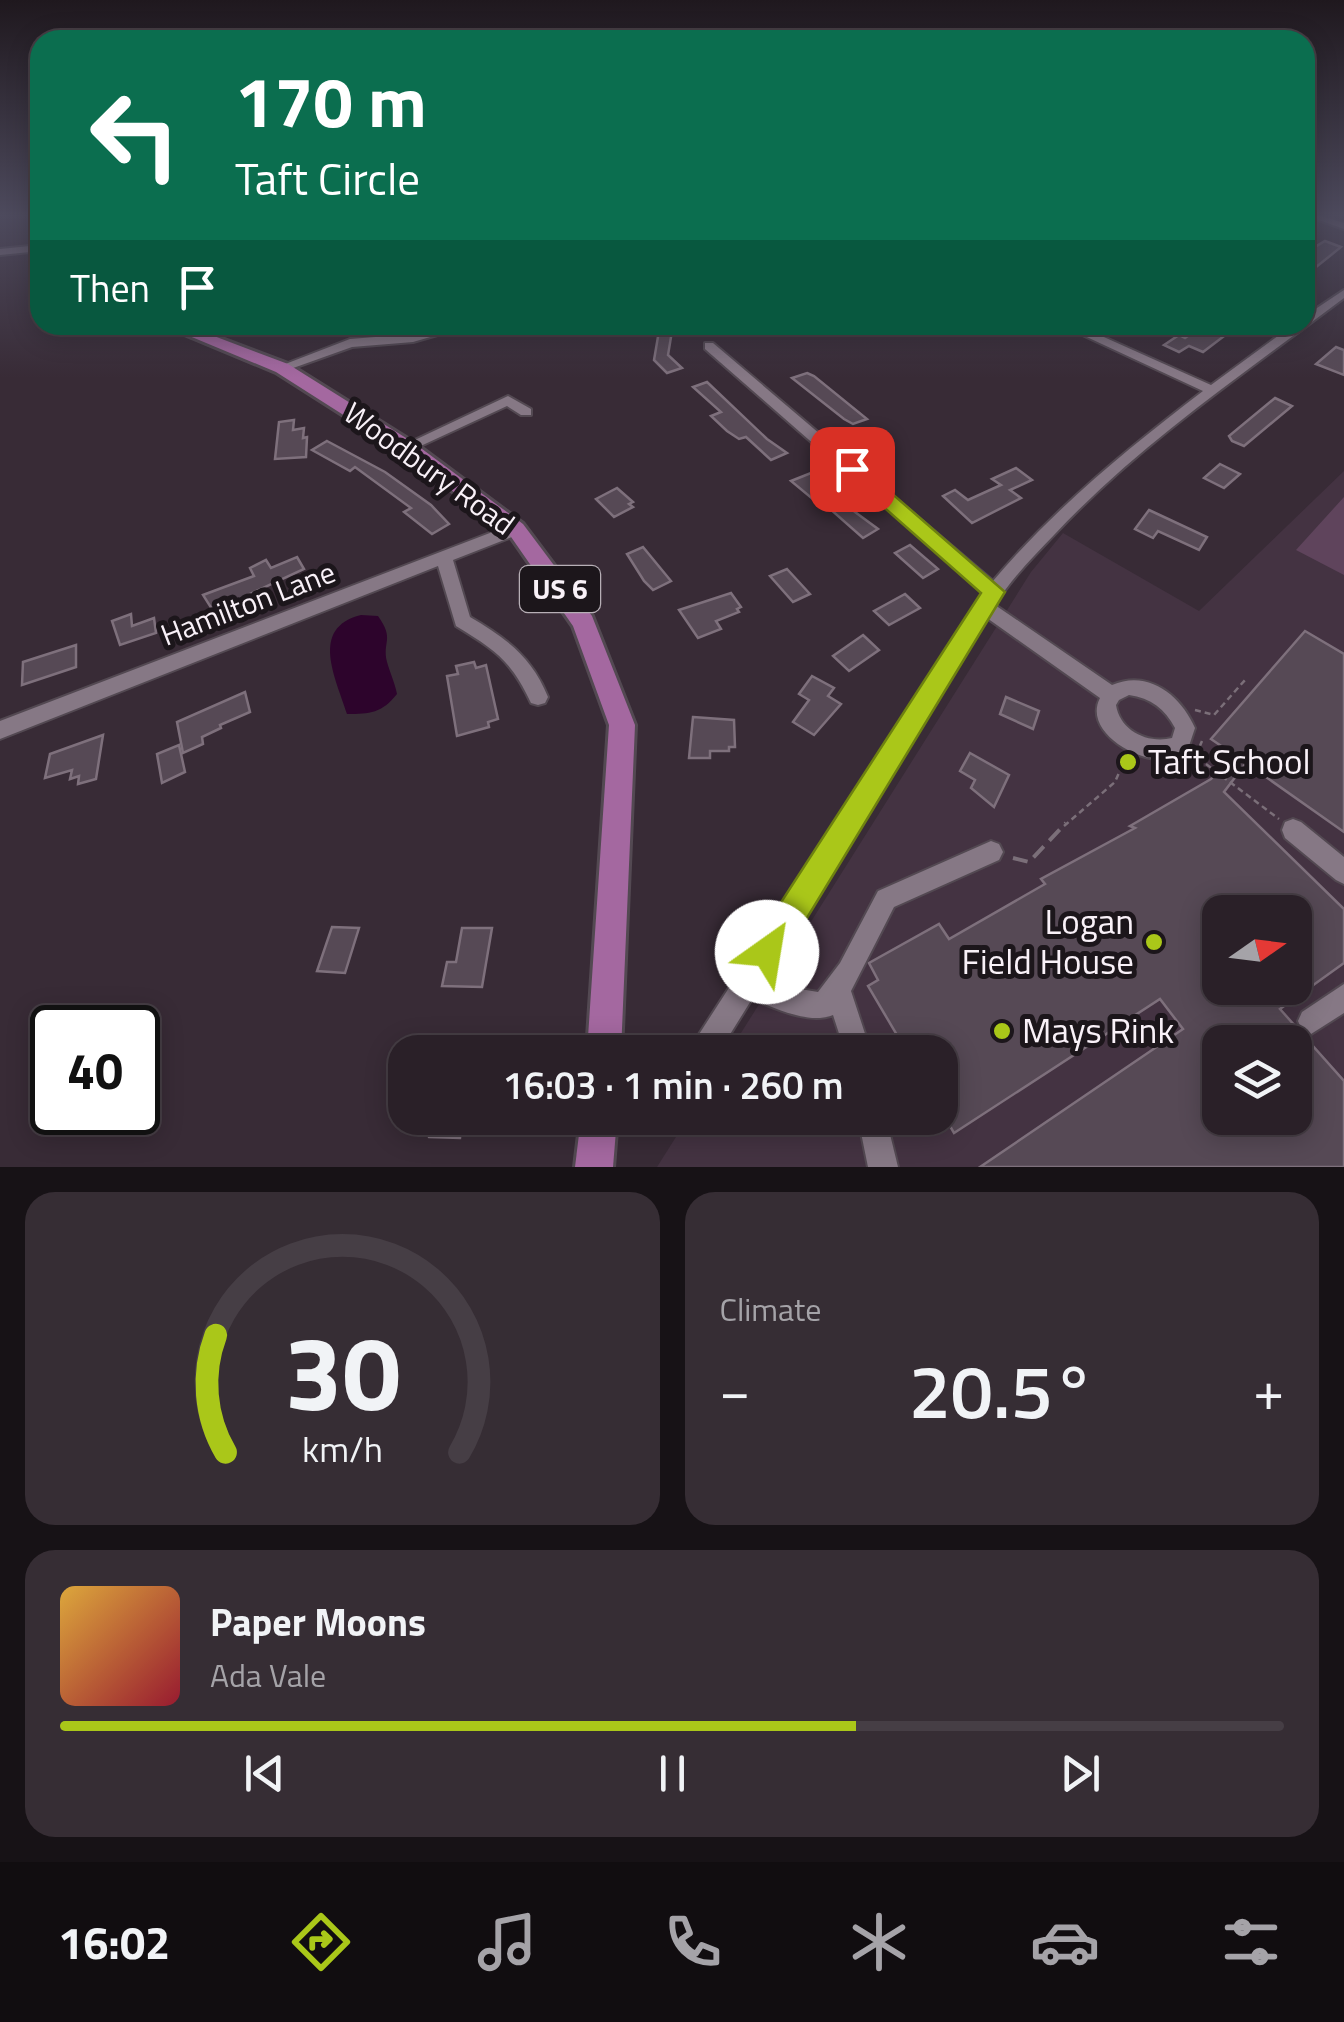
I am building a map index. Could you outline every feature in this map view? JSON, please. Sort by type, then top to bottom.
[{"type":"main road","name":"Woodbury Road","points":[[196,335],[282,368],[406,447],[516,528],[584,623],[622,725],[605,1035]]},
{"type":"main road","points":[[594,1167],[597,1135]]},
{"type":"street","points":[[1315,315],[1344,294]]},
{"type":"street","points":[[282,368],[350,343],[425,335]]},
{"type":"street","points":[[1089,335],[1213,391]]},
{"type":"street","points":[[715,1035],[989,600],[1047,529],[1213,391],[1288,335]]},
{"type":"street","points":[[709,346],[989,600],[1110,694]]},
{"type":"street","points":[[406,447],[508,400],[526,412]]},
{"type":"street","name":"Hamilton Lane","points":[[0,730],[516,528]]},
{"type":"street","points":[[444,557],[462,621],[512,652],[532,675],[538,697]]},
{"type":"street","points":[[1293,830],[1344,872]]},
{"type":"street","points":[[748,984],[788,1000],[824,1006],[886,899],[991,852]]},
{"type":"street","points":[[837,988],[852,1035]]},
{"type":"street","points":[[1311,1021],[1344,997]]},
{"type":"street","points":[[876,1135],[883,1167]]},
{"type":"path","points":[[991,852],[1029,862],[1082,807],[1115,782],[1127,756]]},
{"type":"path","points":[[1197,757],[1293,830]]},
{"type":"shaded area","name":"Taft School","points":[[1344,471],[1344,1167],[657,1167],[677,1135],[958,1135],[958,1035],[740,1035],[1031,572],[1063,533],[1199,611]]},
{"type":"shaded area","points":[[1344,497],[1344,575],[1296,550]]},
{"type":"shaded area","points":[[361,615],[378,616],[383,624],[387,662],[397,694],[375,711],[347,714],[333,670],[331,643],[335,631]]},
{"type":"building","points":[[658,335],[671,335],[668,355],[682,368],[667,373],[654,360]]},
{"type":"building","points":[[1179,335],[1225,335],[1203,352],[1189,346],[1179,352],[1164,345]]},
{"type":"building","points":[[1336,347],[1344,350],[1344,375],[1316,364]]},
{"type":"building","points":[[807,373],[867,419],[853,424],[792,378]]},
{"type":"building","points":[[707,382],[787,453],[771,460],[746,437],[739,439],[727,431],[711,416],[721,412],[693,387]]},
{"type":"building","points":[[1275,398],[1292,406],[1244,446],[1232,441],[1229,436]]},
{"type":"building","points":[[294,420],[293,430],[304,428],[303,438],[307,437],[306,457],[275,459],[279,422]]},
{"type":"building","points":[[327,441],[385,472],[431,505],[449,524],[432,534],[404,512],[411,508],[355,467],[350,471],[312,450]]},
{"type":"building","points":[[1220,464],[1240,474],[1224,488],[1204,478]]},
{"type":"building","points":[[1016,468],[1032,480],[1010,490],[1021,498],[972,523],[943,496],[955,490],[968,500],[1001,485],[992,479]]},
{"type":"building","points":[[811,473],[878,529],[863,538],[820,500],[814,500],[791,481]]},
{"type":"building","points":[[617,488],[633,502],[629,504],[633,507],[614,517],[596,499]]},
{"type":"building","points":[[1149,510],[1207,537],[1199,550],[1158,531],[1153,538],[1135,529]]},
{"type":"building","points":[[910,545],[938,569],[923,578],[895,553]]},
{"type":"building","points":[[643,547],[671,581],[653,590],[627,554]]},
{"type":"building","points":[[297,557],[304,569],[226,605],[228,608],[215,614],[203,595],[254,576],[250,568],[266,560],[271,568]]},
{"type":"building","points":[[787,569],[810,594],[793,602],[770,576]]},
{"type":"building","points":[[731,593],[741,607],[739,612],[716,621],[721,629],[698,638],[679,610]]},
{"type":"building","points":[[905,594],[920,608],[889,625],[874,611]]},
{"type":"building","points":[[131,614],[132,626],[154,618],[156,633],[120,645],[112,621]]},
{"type":"building","points":[[1305,631],[1344,654],[1344,832],[1246,763],[1224,792],[1344,909],[1344,963],[1312,986],[1312,895],[1202,895],[1202,1005],[1286,1005],[1280,1009],[1294,1025],[1202,1025],[1202,1135],[1312,1135],[1312,1045],[1344,1081],[1344,1167],[980,1167],[1183,1029],[1160,999],[958,1130],[958,1035],[897,1035],[868,986],[878,980],[869,963],[939,924],[949,939],[1045,884],[1041,879],[1135,828],[1130,826],[1211,779],[1233,754],[1211,739]]},
{"type":"building","points":[[863,635],[879,650],[849,671],[833,656]]},
{"type":"building","points":[[76,645],[76,667],[22,685],[23,662]]},
{"type":"building","points":[[474,662],[476,668],[486,665],[498,719],[488,722],[489,727],[457,736],[447,676],[458,674],[456,666]]},
{"type":"building","points":[[812,676],[834,688],[828,696],[841,704],[814,735],[793,722],[809,700],[799,694]]},
{"type":"building","points":[[245,692],[250,712],[220,725],[221,728],[202,737],[203,744],[183,753],[177,722]]},
{"type":"building","points":[[1006,697],[1039,711],[1033,729],[1000,714]]},
{"type":"building","points":[[693,717],[734,720],[735,747],[729,747],[729,751],[710,751],[710,758],[689,758]]},
{"type":"building","points":[[103,735],[96,779],[78,784],[79,776],[70,779],[72,770],[45,778],[50,754]]},
{"type":"building","points":[[179,745],[185,772],[162,783],[157,754]]},
{"type":"building","points":[[970,753],[1009,775],[994,807],[971,788],[975,780],[960,771]]},
{"type":"building","points":[[332,927],[359,928],[345,973],[317,971]]},
{"type":"building","points":[[462,928],[492,928],[482,987],[442,986],[447,962],[456,962]]},
{"type":"building","points":[[428,1135],[460,1135],[460,1138]]},
{"type":"place","name":"Taft School","points":[[1128,762]]},
{"type":"place","name":"Logan Field House","points":[[1154,942]]},
{"type":"place","name":"Mays Rink","points":[[1002,1031]]},
{"type":"route","points":[[767,952],[994,592],[852,469]]}]
